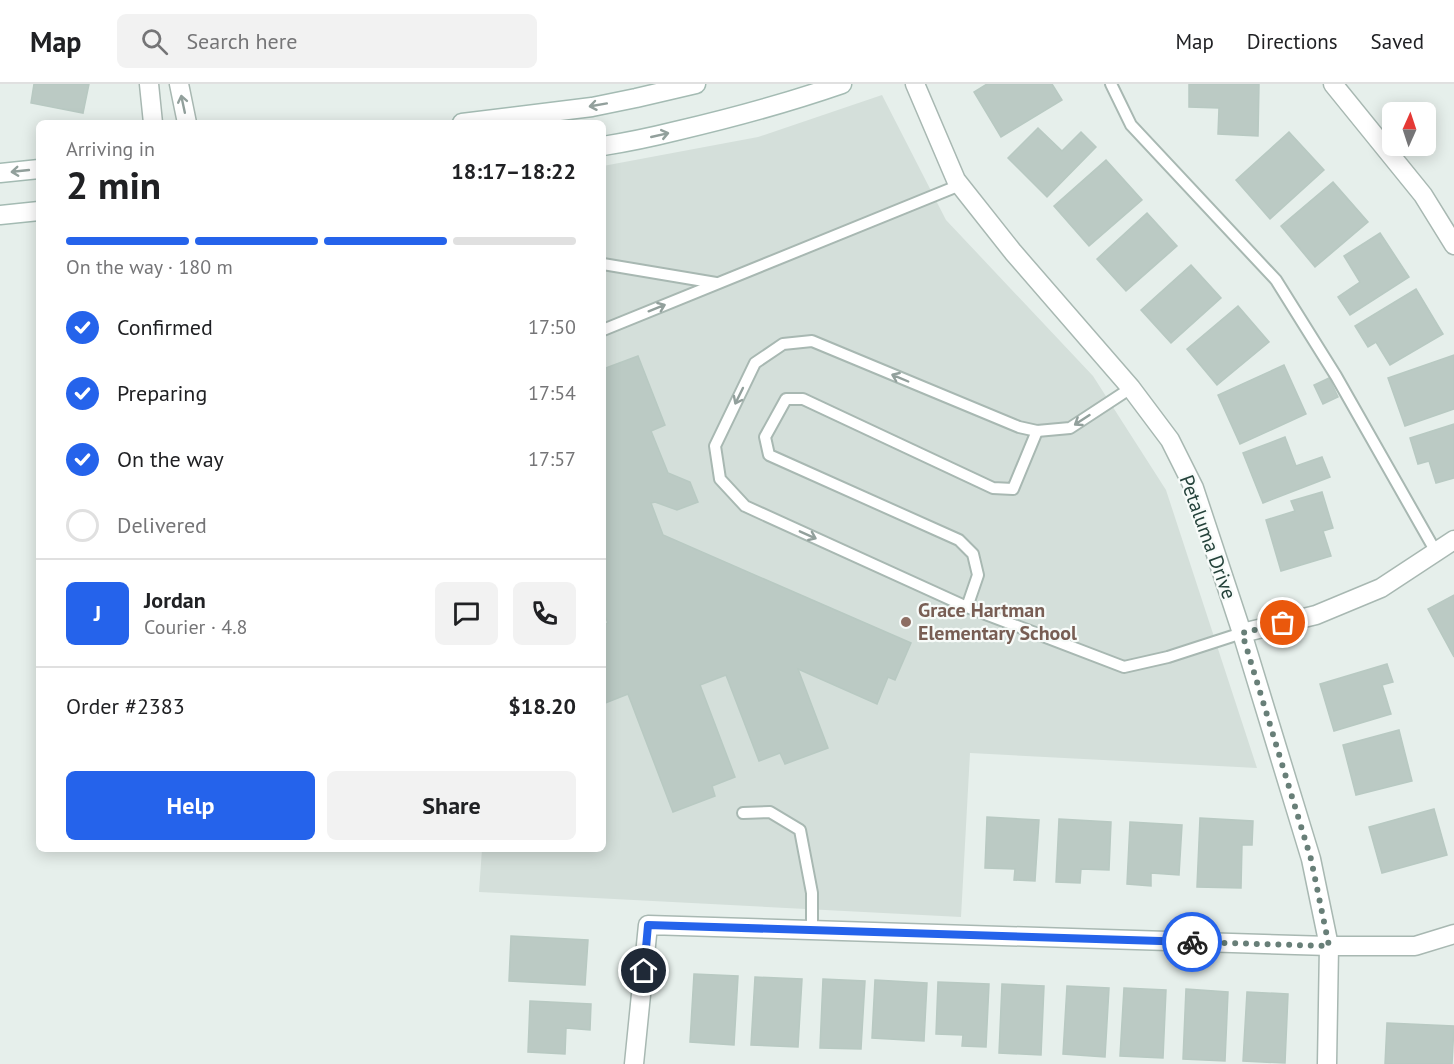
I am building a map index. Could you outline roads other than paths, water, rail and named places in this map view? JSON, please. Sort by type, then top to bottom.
[{"type":"street","points":[[149,84],[153,120]]},
{"type":"street","points":[[179,84],[186,120]]},
{"type":"street","points":[[486,120],[592,107],[696,84]]},
{"type":"street","points":[[606,145],[730,118],[842,84]]},
{"type":"street","name":"Petaluma Drive","points":[[915,84],[960,186],[1013,252],[1131,388],[1170,440],[1194,488],[1242,633],[1311,859],[1329,946],[1327,1064]]},
{"type":"street","points":[[1333,84],[1423,195],[1454,245]]},
{"type":"street","points":[[0,173],[36,169]]},
{"type":"street","points":[[0,214],[36,211]]},
{"type":"street","points":[[1242,633],[1316,615],[1381,588],[1454,540]]},
{"type":"street","points":[[634,1064],[648,925],[1329,946],[1415,946],[1454,934]]},
{"type":"lane","points":[[1111,84],[1131,125],[1276,280],[1336,376],[1436,552]]},
{"type":"lane","points":[[606,329],[960,186]]},
{"type":"lane","points":[[606,264],[717,283]]},
{"type":"lane","points":[[1131,388],[1070,428],[1037,431],[1019,427],[812,341],[783,344],[755,363],[715,446],[720,479],[745,506],[967,607],[1124,667],[1168,657],[1242,633]]},
{"type":"lane","points":[[967,607],[978,575],[973,554],[959,540],[770,455],[765,437],[786,399],[803,399],[993,488],[1013,489],[1037,431]]},
{"type":"lane","points":[[743,813],[770,812],[800,830],[812,893],[812,930]]},
{"type":"place","name":"Grace Hartman Elementary School","points":[[906,622]]}]
